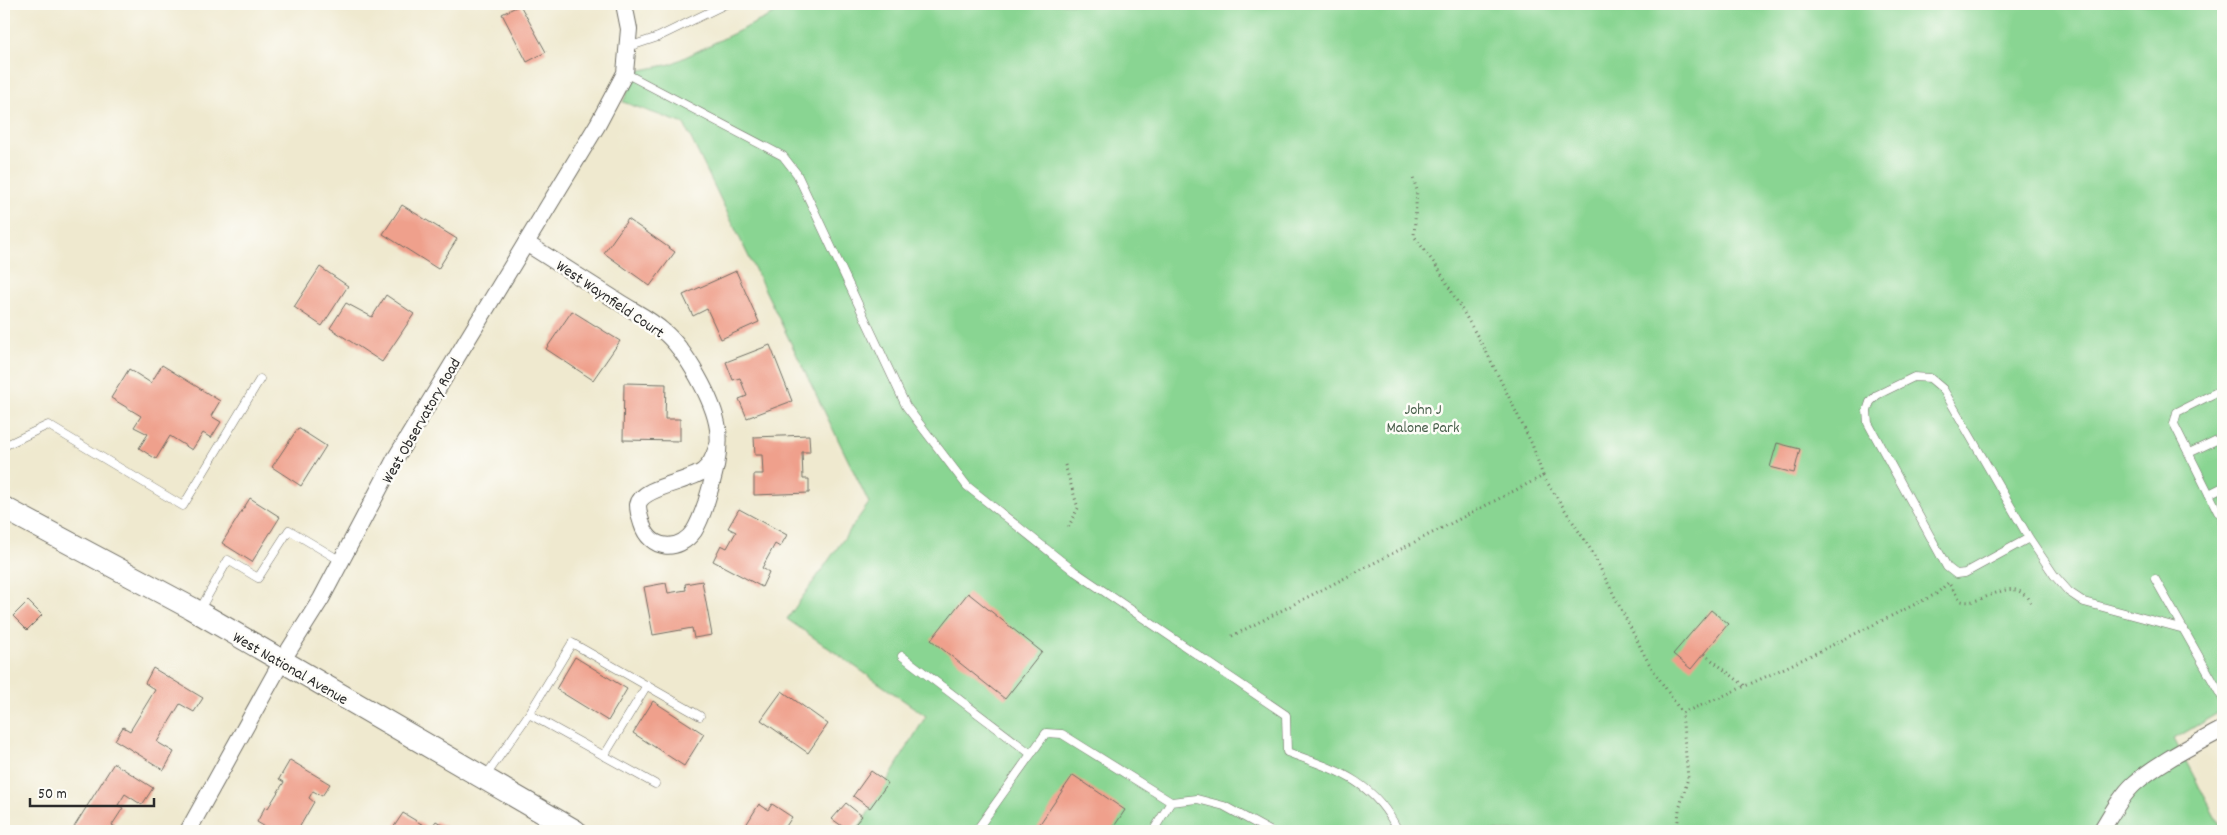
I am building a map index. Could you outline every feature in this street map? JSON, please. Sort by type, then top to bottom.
[{"type":"main road","name":"West National Avenue","points":[[4,508],[198,612],[575,831]]},
{"type":"street","name":"West Observatory Road","points":[[188,831],[282,661],[321,599],[395,459],[598,124],[625,73],[629,29],[624,4]]},
{"type":"street","name":"West Waynfield Court","points":[[526,243],[664,331],[689,363],[702,387],[718,429],[718,445],[716,469],[703,513],[693,532],[683,540],[671,545],[660,546],[651,541],[644,532],[638,512],[638,503],[645,494],[653,490],[680,482],[703,472],[713,461],[718,445]]},
{"type":"street","points":[[2101,831],[2134,784],[2170,758],[2223,729]]},
{"type":"lane","points":[[628,47],[658,37],[726,4]]},
{"type":"lane","points":[[625,73],[783,156],[796,174],[906,406],[967,486],[1074,571],[1286,715],[1287,752],[1354,779],[1390,815],[1398,831]]},
{"type":"lane","points":[[2029,538],[1965,573],[1956,574],[1947,567],[1868,423],[1866,411],[1870,402],[1877,395],[1914,376],[1930,378],[1943,390],[2029,538],[2064,587],[2084,602],[2184,630]]},
{"type":"lane","points":[[4,446],[48,425],[183,506],[260,379]]},
{"type":"lane","points":[[2223,389],[2177,412],[2174,424],[2218,512],[2223,515]]},
{"type":"lane","points":[[2189,453],[2223,437]]},
{"type":"lane","points":[[2209,494],[2223,487]]},
{"type":"lane","points":[[198,612],[228,560],[258,578],[289,530],[341,561]]},
{"type":"lane","points":[[2155,579],[2223,699]]},
{"type":"lane","points":[[484,779],[529,714],[572,643],[700,716]]},
{"type":"lane","points":[[902,656],[1031,754]]},
{"type":"lane","points":[[604,756],[647,685]]},
{"type":"lane","points":[[529,714],[655,784]]},
{"type":"lane","points":[[976,831],[1046,733],[1062,734],[1171,802],[1197,799],[1224,806],[1270,831]]},
{"type":"lane","points":[[1153,831],[1171,802]]},
{"type":"path","points":[[1412,175],[1417,190],[1414,236],[1439,270],[1486,351],[1532,444],[1543,476],[1591,550],[1648,662],[1682,713],[1688,778],[1679,810],[1677,831]]},
{"type":"path","points":[[1065,465],[1078,508],[1067,530]]},
{"type":"path","points":[[1232,636],[1543,476]]},
{"type":"path","points":[[1682,713],[1745,686],[1936,594],[1956,574]]},
{"type":"path","points":[[1948,582],[1961,601],[1971,603],[2006,588],[2019,592],[2031,603]]},
{"type":"path","points":[[1704,654],[1745,686]]},
{"type":"green space","name":"John J Malone Park","points":[[794,4],[2223,4],[2223,710],[2174,739],[2223,831],[857,831],[926,716],[787,619],[869,503],[684,124],[623,102],[637,71],[671,64]]},
{"type":"building","points":[[520,5],[546,52],[527,62],[502,14]]},
{"type":"building","points":[[402,205],[457,239],[438,269],[383,234]]},
{"type":"building","points":[[628,219],[675,252],[650,286],[604,253]]},
{"type":"building","points":[[320,267],[348,286],[322,326],[294,307]]},
{"type":"building","points":[[736,271],[759,322],[721,339],[707,309],[693,316],[683,295]]},
{"type":"building","points":[[386,295],[414,314],[382,362],[330,328],[346,303],[372,317]]},
{"type":"building","points":[[572,311],[620,341],[593,380],[546,349]]},
{"type":"building","points":[[770,345],[792,401],[747,418],[739,399],[747,396],[740,378],[733,380],[726,362]]},
{"type":"building","points":[[162,365],[220,401],[211,416],[221,422],[211,438],[203,433],[192,450],[170,436],[156,459],[139,448],[148,434],[134,427],[141,416],[111,398],[129,369],[151,383]]},
{"type":"building","points":[[624,383],[666,384],[665,419],[680,419],[680,441],[623,440]]},
{"type":"building","points":[[298,428],[326,446],[301,486],[272,467]]},
{"type":"building","points":[[809,435],[810,452],[802,452],[803,479],[809,479],[809,493],[754,495],[754,474],[763,474],[762,455],[755,455],[754,437]]},
{"type":"building","points":[[1777,443],[1800,449],[1794,473],[1770,467]]},
{"type":"building","points":[[250,498],[280,517],[252,562],[222,543]]},
{"type":"building","points":[[739,509],[787,535],[780,547],[775,544],[762,568],[769,572],[762,587],[713,561],[721,545],[727,548],[736,532],[728,528]]},
{"type":"building","points":[[702,581],[712,635],[694,638],[692,628],[653,635],[644,587],[666,583],[668,593],[686,590],[685,584]]},
{"type":"building","points":[[968,593],[1042,652],[1005,699],[931,640]]},
{"type":"building","points":[[28,601],[42,615],[27,630],[13,616]]},
{"type":"building","points":[[1711,610],[1728,624],[1691,669],[1673,654]]},
{"type":"building","points":[[575,657],[627,689],[608,721],[556,689]]},
{"type":"building","points":[[153,668],[203,698],[194,712],[180,704],[157,742],[174,752],[164,770],[115,740],[123,727],[130,731],[155,690],[145,683]]},
{"type":"building","points":[[782,691],[828,724],[808,753],[761,720]]},
{"type":"building","points":[[653,701],[704,734],[684,766],[633,733]]},
{"type":"building","points":[[290,760],[330,784],[322,796],[313,791],[309,798],[314,802],[299,828],[305,831],[272,831],[257,822],[265,807],[268,808],[284,782],[279,779]]},
{"type":"building","points":[[114,763],[153,788],[142,805],[125,794],[118,805],[123,808],[112,825],[122,831],[80,831],[74,827]]},
{"type":"building","points":[[871,771],[888,783],[870,808],[853,796]]},
{"type":"building","points":[[1073,775],[1125,810],[1111,831],[1035,831]]},
{"type":"building","points":[[846,803],[862,816],[849,831],[832,819]]},
{"type":"building","points":[[759,804],[768,810],[772,804],[792,817],[783,831],[756,831],[746,825]]},
{"type":"building","points":[[403,813],[430,829],[436,821],[453,831],[395,831],[393,828]]}]
